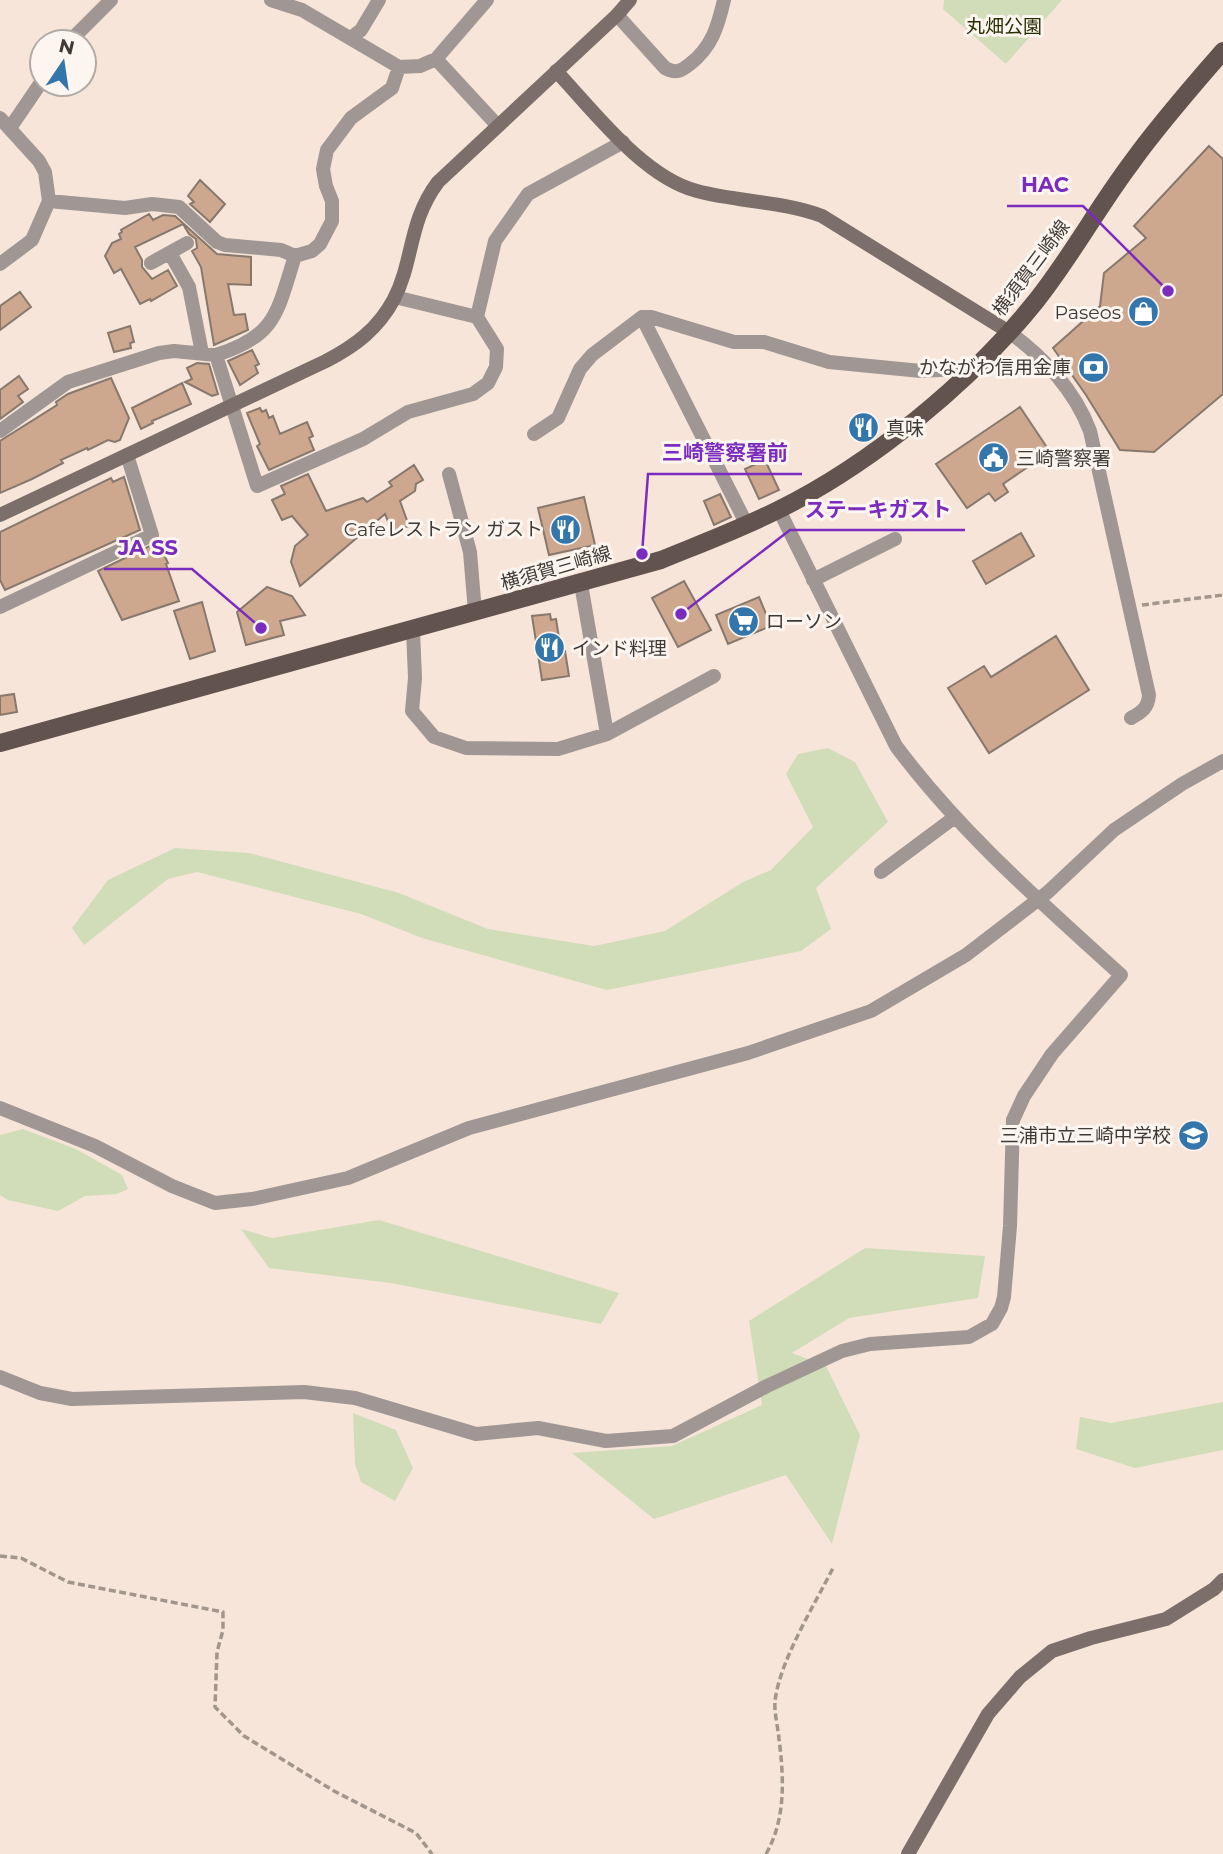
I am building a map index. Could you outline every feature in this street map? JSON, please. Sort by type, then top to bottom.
[{"type":"main road","name":"横須賀三崎線","points":[[0,743],[661,560],[779,510],[857,463],[939,401],[975,368],[1055,277],[1131,162],[1223,51]]},
{"type":"street","points":[[83,28],[111,0]]},
{"type":"street","points":[[271,0],[304,5],[351,38],[400,67],[420,66],[436,59],[487,0]]},
{"type":"street","points":[[351,38],[361,30],[379,0]]},
{"type":"street","points":[[0,515],[232,406],[360,342],[378,323],[395,297],[415,224],[429,192],[446,172],[630,0]]},
{"type":"street","points":[[617,15],[665,68],[673,72],[681,71],[702,54],[718,26],[724,0]]},
{"type":"street","points":[[436,59],[497,125]]},
{"type":"street","points":[[48,201],[125,208],[152,204],[179,207],[217,242],[225,245],[281,250],[295,257],[312,251],[320,244],[332,220],[332,201],[323,169],[327,150],[351,118],[392,88],[400,67]]},
{"type":"street","points":[[556,71],[623,142],[659,174],[694,191],[798,208],[822,216],[1009,332],[1025,343],[1056,374],[1073,394],[1084,413],[1095,448],[1131,606],[1149,695],[1148,704],[1143,711],[1131,718]]},
{"type":"street","points":[[0,264],[32,240],[48,201],[45,172],[39,161],[5,123],[28,97]]},
{"type":"street","points":[[170,253],[189,287],[209,354],[232,406],[257,486],[363,439],[408,412],[473,394],[488,383],[496,367],[496,349],[477,317],[495,241],[528,194],[623,142]]},
{"type":"street","points":[[151,263],[187,243]]},
{"type":"street","points":[[0,431],[68,382],[159,353],[209,354],[249,343],[270,324],[280,304],[295,257]]},
{"type":"street","points":[[395,297],[477,317]]},
{"type":"street","points":[[534,434],[558,418],[580,369],[592,355],[642,317],[651,317],[734,342],[764,342],[829,362],[921,372],[975,368]]},
{"type":"street","points":[[642,317],[747,524]]},
{"type":"street","points":[[0,607],[152,535],[127,455]]},
{"type":"street","points":[[449,474],[470,552],[475,612]]},
{"type":"street","points":[[0,1377],[40,1393],[72,1399],[304,1392],[355,1398],[476,1434],[538,1428],[606,1441],[673,1436],[767,1386],[842,1351],[870,1344],[970,1337],[992,1324],[1004,1297],[1010,1226],[1013,1120],[1024,1096],[1052,1054],[1121,975],[1037,899],[919,777],[897,746],[779,510]]},
{"type":"street","points":[[813,580],[895,539]]},
{"type":"street","points":[[581,583],[607,734]]},
{"type":"street","points":[[413,630],[415,678],[412,711],[434,737],[466,748],[558,749],[607,734],[714,676]]},
{"type":"street","points":[[0,1108],[95,1146],[172,1186],[215,1203],[252,1199],[348,1178],[469,1128],[748,1053],[871,1011],[966,955],[1037,899],[1114,830],[1182,784],[1223,761]]},
{"type":"street","points":[[881,872],[955,817]]},
{"type":"street","points":[[908,1854],[988,1714],[1020,1677],[1052,1651],[1166,1619],[1214,1589],[1223,1580]]},
{"type":"path","points":[[1131,606],[1223,595]]},
{"type":"path","points":[[0,1556],[21,1558],[68,1582],[223,1612],[223,1630],[217,1652],[215,1707],[244,1736],[334,1791],[416,1833],[432,1854]]},
{"type":"path","points":[[766,1854],[774,1839],[782,1806],[783,1768],[775,1702],[785,1666],[833,1568]]},
{"type":"green space","name":"丸畑公園","points":[[944,0],[1062,0],[1006,64],[943,9]]},
{"type":"green space","points":[[828,748],[855,762],[888,822],[816,888],[831,929],[801,951],[607,990],[422,938],[361,914],[197,872],[168,879],[84,945],[72,928],[108,880],[175,848],[249,853],[399,893],[488,929],[594,946],[665,931],[743,882],[771,870],[813,827],[786,774],[798,754]]},
{"type":"green space","points":[[23,1129],[76,1149],[122,1175],[128,1189],[117,1194],[85,1196],[58,1211],[8,1200],[0,1195],[0,1135]]},
{"type":"green space","points":[[379,1220],[619,1293],[601,1324],[391,1283],[269,1268],[241,1229],[272,1238]]},
{"type":"green space","points":[[865,1248],[985,1256],[978,1298],[849,1318],[792,1353],[826,1366],[860,1435],[832,1544],[786,1475],[654,1519],[572,1453],[672,1446],[762,1405],[749,1321]]},
{"type":"green space","points":[[1223,1402],[1223,1450],[1135,1468],[1076,1449],[1080,1417],[1111,1423]]},
{"type":"green space","points":[[353,1413],[396,1430],[413,1468],[395,1501],[361,1482],[355,1464]]},
{"type":"building","points":[[1209,146],[1223,159],[1223,394],[1154,452],[1120,450],[1053,348],[1100,306],[1104,273],[1146,238],[1134,226]]},
{"type":"building","points":[[200,180],[225,204],[210,222],[190,204],[194,202],[188,196]]},
{"type":"building","points":[[149,214],[153,220],[163,215],[175,216],[217,254],[251,257],[251,285],[228,284],[234,315],[245,314],[248,330],[214,345],[201,267],[192,251],[197,248],[196,239],[183,224],[135,247],[142,260],[142,267],[152,279],[168,270],[177,286],[151,301],[150,299],[140,304],[121,269],[114,273],[105,256],[112,243],[121,239],[121,230]]},
{"type":"building","points":[[20,292],[31,307],[0,330],[0,306]]},
{"type":"building","points":[[130,326],[134,342],[130,343],[131,348],[114,352],[108,333]]},
{"type":"building","points":[[252,350],[259,364],[255,366],[258,373],[240,385],[228,361]]},
{"type":"building","points":[[197,363],[209,364],[218,394],[212,396],[185,382],[192,379],[187,368]]},
{"type":"building","points":[[19,376],[28,389],[18,396],[23,402],[0,419],[0,390]]},
{"type":"building","points":[[111,378],[129,418],[120,440],[108,440],[88,450],[87,448],[61,460],[63,463],[0,493],[0,441],[57,405],[56,402],[68,394]]},
{"type":"building","points":[[182,383],[191,404],[152,421],[153,423],[141,429],[132,408]]},
{"type":"building","name":"三崎警察署","points":[[1020,407],[1050,452],[1003,484],[1008,492],[995,501],[989,493],[967,508],[936,464]]},
{"type":"building","points":[[260,408],[262,412],[266,410],[269,418],[273,416],[280,434],[307,422],[313,436],[309,438],[314,450],[269,470],[257,446],[260,444],[247,413]]},
{"type":"building","points":[[765,460],[779,490],[759,499],[745,469]]},
{"type":"building","points":[[414,465],[423,480],[416,484],[415,491],[400,501],[409,526],[392,532],[385,514],[300,586],[291,562],[295,546],[308,535],[292,516],[282,520],[272,500],[285,494],[281,486],[308,474],[326,511],[363,498],[367,502],[392,486],[389,482]]},
{"type":"building","points":[[124,477],[140,530],[5,590],[0,580],[0,532],[111,478],[113,482]]},
{"type":"building","points":[[720,494],[731,517],[714,525],[704,501]]},
{"type":"building","points":[[584,497],[595,545],[549,555],[538,508]]},
{"type":"building","points":[[1021,533],[1034,556],[986,584],[973,561]]},
{"type":"building","points":[[158,542],[168,563],[166,564],[179,601],[122,620],[98,571]]},
{"type":"building","points":[[684,581],[711,630],[678,647],[652,598]]},
{"type":"building","points":[[267,587],[292,596],[305,615],[280,621],[284,635],[246,645],[237,612]]},
{"type":"building","name":"ローソン","points":[[759,597],[771,626],[728,644],[716,615]]},
{"type":"building","points":[[202,602],[215,651],[190,659],[174,611]]},
{"type":"building","points":[[550,614],[551,620],[556,619],[561,651],[565,651],[569,676],[542,680],[532,616]]},
{"type":"building","points":[[1056,636],[1089,690],[989,753],[948,688],[984,666],[991,677]]},
{"type":"building","points":[[14,694],[17,712],[0,715],[0,696]]},
{"type":"place","name":"HAC","points":[[1168,291]]},
{"type":"place","name":"Paseos","points":[[1144,312]]},
{"type":"place","name":"かながわ信用金庫","points":[[1094,367]]},
{"type":"place","name":"真味","points":[[863,428]]},
{"type":"place","name":"三崎警察署","points":[[993,458]]},
{"type":"place","name":"Cafeレストラン ガスト","points":[[566,529]]},
{"type":"place","name":"三崎警察署前","points":[[642,554]]},
{"type":"place","name":"ステーキガスト","points":[[681,614]]},
{"type":"place","name":"ローソン","points":[[743,621]]},
{"type":"place","name":"JA SS","points":[[261,628]]},
{"type":"place","name":"インド料理","points":[[549,648]]},
{"type":"place","name":"三浦市立三崎中学校","points":[[1194,1135]]}]
